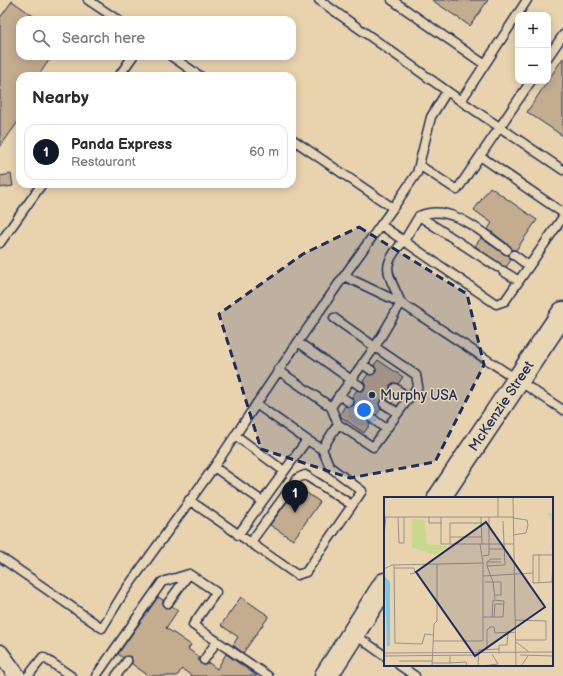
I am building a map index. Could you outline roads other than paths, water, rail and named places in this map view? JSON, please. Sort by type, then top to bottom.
[{"type":"main road","name":"McKenzie Street","points":[[441,497],[517,380],[563,313]]},
{"type":"main road","points":[[326,676],[384,586]]},
{"type":"street","points":[[0,653],[15,674]]},
{"type":"lane","points":[[88,0],[112,16]]},
{"type":"lane","points":[[320,0],[447,91],[563,170]]},
{"type":"lane","points":[[392,0],[484,64]]},
{"type":"lane","points":[[460,100],[527,0]]},
{"type":"lane","points":[[551,52],[563,34]]},
{"type":"lane","points":[[122,72],[130,60]]},
{"type":"lane","points":[[177,60],[194,72]]},
{"type":"lane","points":[[419,165],[457,190],[529,84]]},
{"type":"lane","points":[[0,557],[102,628],[124,592],[214,467],[278,370],[417,173],[431,118],[447,91]]},
{"type":"lane","points":[[296,142],[393,208]]},
{"type":"lane","points":[[480,156],[563,213]]},
{"type":"lane","points":[[0,244],[39,188]]},
{"type":"lane","points":[[401,303],[388,270],[390,258],[404,241],[419,216],[429,211],[454,215],[507,250]]},
{"type":"lane","points":[[419,216],[519,281]]},
{"type":"lane","points":[[381,225],[496,304],[505,301],[563,218]]},
{"type":"lane","points":[[514,255],[529,266]]},
{"type":"lane","points":[[344,276],[401,303],[563,410]]},
{"type":"lane","points":[[331,407],[375,347],[401,303]]},
{"type":"lane","points":[[278,370],[331,407],[338,424],[373,447],[418,386],[416,375],[334,318]]},
{"type":"lane","points":[[298,342],[360,386]]},
{"type":"lane","points":[[362,364],[371,370]]},
{"type":"lane","points":[[395,388],[409,398]]},
{"type":"lane","points":[[339,395],[349,402]]},
{"type":"lane","points":[[189,500],[297,575],[306,572],[362,491],[330,467],[322,449],[256,404]]},
{"type":"lane","points":[[384,404],[398,413]]},
{"type":"lane","points":[[373,419],[386,429]]},
{"type":"lane","points":[[322,449],[338,424]]},
{"type":"lane","points":[[235,436],[284,471]]},
{"type":"lane","points":[[238,535],[307,440]]},
{"type":"lane","points":[[214,467],[262,501]]},
{"type":"lane","points":[[250,543],[298,478],[305,475],[352,505]]},
{"type":"lane","points":[[168,603],[189,574]]},
{"type":"lane","points":[[189,574],[216,592],[193,625],[268,676]]},
{"type":"lane","points":[[96,676],[162,582],[189,574]]},
{"type":"lane","points":[[353,634],[384,655]]},
{"type":"lane","points":[[204,660],[217,641]]},
{"type":"lane","points":[[15,674],[43,657],[70,676]]},
{"type":"lane","points":[[116,676],[127,661]]},
{"type":"lane","points":[[400,666],[415,676]]},
{"type":"place","name":"Murphy USA","points":[[372,395]]},
{"type":"place","name":"Panda Express","points":[[295,513]]}]
